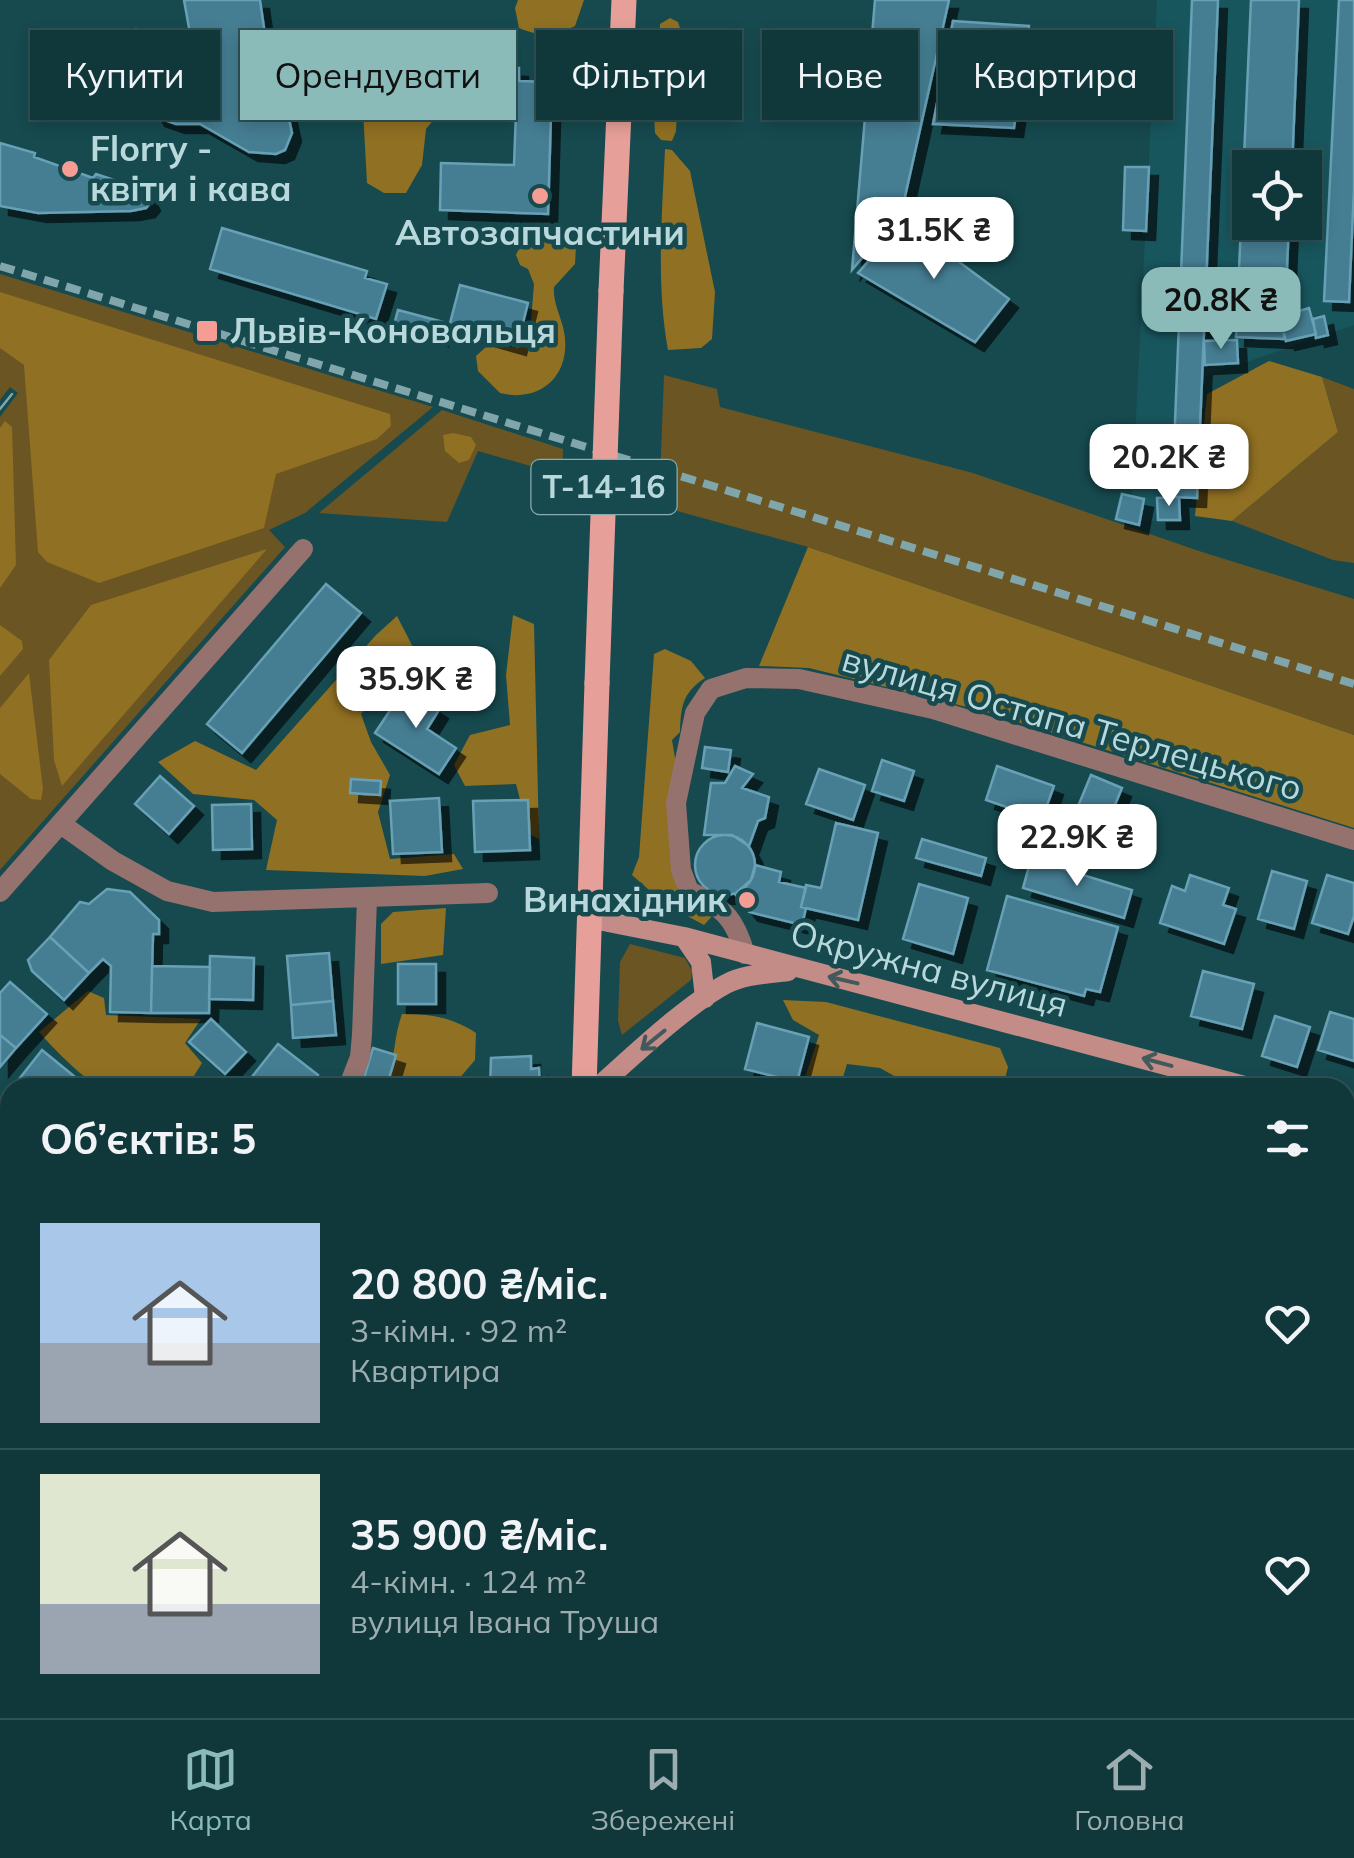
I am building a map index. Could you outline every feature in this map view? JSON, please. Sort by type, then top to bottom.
[{"type":"main road","name":"Т-14-16","points":[[584,1078],[624,0]]},
{"type":"main road","name":"Окружна вулиця","points":[[588,918],[684,938],[1214,1078]]},
{"type":"main road","points":[[684,938],[701,962],[705,998]]},
{"type":"main road","points":[[609,1078],[728,983],[800,970]]},
{"type":"street","points":[[0,892],[303,549]]},
{"type":"street","name":"вулиця Остапа Терлецького","points":[[744,954],[738,933],[723,908],[690,891],[681,870],[676,804],[695,713],[711,689],[746,678],[799,680],[933,709],[1354,840]]},
{"type":"street","points":[[61,824],[167,891],[213,902],[488,893]]},
{"type":"street","points":[[352,1078],[360,1057],[362,1035],[367,899]]},
{"type":"shaded area","points":[[518,0],[584,0],[575,26],[565,30],[536,30],[536,33],[519,28],[515,8]]},
{"type":"shaded area","points":[[1157,0],[1354,0],[1351,245],[1354,325],[1203,377],[1197,498],[1180,497],[1180,521],[1143,521],[1140,527],[1114,520],[1120,492],[1132,495],[1151,120],[1173,120],[1173,30],[1155,30]]},
{"type":"shaded area","points":[[670,18],[678,22],[681,30],[660,30],[660,24]]},
{"type":"shaded area","points":[[364,120],[433,120],[426,129],[422,165],[406,193],[384,193],[367,183]]},
{"type":"shaded area","points":[[654,120],[677,120],[672,141],[661,140],[655,133]]},
{"type":"shaded area","points":[[665,149],[672,150],[690,171],[715,292],[712,339],[701,348],[668,350],[661,275]]},
{"type":"shaded area","points":[[573,224],[577,229],[575,264],[554,287],[565,343],[560,370],[542,389],[530,394],[500,393],[478,371],[476,356],[487,346],[516,347],[530,333],[534,284],[528,269],[520,265],[518,250],[547,238],[554,228]]},
{"type":"shaded area","points":[[0,274],[433,407],[305,513],[269,530],[285,547],[0,870],[0,417],[18,393],[10,387],[0,400]]},
{"type":"shaded area","points":[[0,292],[390,414],[391,426],[377,439],[276,474],[264,528],[99,583],[47,562],[38,552],[24,365],[0,348]]},
{"type":"shaded area","points":[[1269,361],[1322,377],[1338,432],[1232,521],[1195,516],[1207,394]]},
{"type":"shaded area","points":[[664,375],[717,389],[720,407],[973,473],[1202,552],[1354,599],[1354,735],[808,547],[659,506]]},
{"type":"shaded area","points":[[1322,377],[1354,389],[1354,563],[1333,560],[1232,521],[1338,432]]},
{"type":"shaded area","points":[[442,410],[563,449],[562,475],[478,451],[447,522],[319,513]]},
{"type":"shaded area","points":[[5,421],[12,427],[16,565],[0,588],[0,428]]},
{"type":"shaded area","points":[[443,435],[471,437],[476,445],[469,460],[459,463],[445,451]]},
{"type":"shaded area","points":[[808,547],[1354,735],[1354,828],[983,711],[809,668],[759,666]]},
{"type":"shaded area","points":[[267,549],[62,786],[54,760],[49,660],[91,605]]},
{"type":"shaded area","points":[[513,615],[534,624],[539,839],[529,834],[516,784],[465,786],[454,765],[470,735],[510,725],[506,675]]},
{"type":"shaded area","points":[[397,616],[416,653],[361,714],[390,775],[378,812],[390,859],[454,854],[463,869],[425,876],[266,870],[277,820],[254,800],[193,794],[158,762],[195,741],[256,770]]},
{"type":"shaded area","points":[[0,625],[22,641],[23,649],[0,676]]},
{"type":"shaded area","points":[[665,649],[691,661],[705,678],[687,695],[680,732],[672,740],[684,811],[681,870],[715,913],[704,925],[665,904],[632,875],[639,857],[654,654]]},
{"type":"shaded area","points":[[29,673],[43,789],[41,800],[31,799],[0,774],[0,708]]},
{"type":"shaded area","points":[[446,908],[443,955],[381,964],[381,924],[393,912]]},
{"type":"shaded area","points":[[630,944],[685,958],[692,971],[691,980],[622,1035],[618,1021],[620,962]]},
{"type":"shaded area","points":[[88,991],[104,998],[106,1015],[201,1019],[185,1043],[202,1063],[193,1078],[86,1078],[39,1032]]},
{"type":"shaded area","points":[[783,1000],[826,1002],[1000,1048],[1008,1067],[1005,1078],[898,1078],[880,1068],[847,1064],[843,1078],[805,1078],[819,1035],[793,1020]]},
{"type":"shaded area","points":[[402,1014],[441,1017],[476,1033],[475,1060],[460,1078],[379,1078],[391,1060]]},
{"type":"building","points":[[184,0],[260,0],[264,30],[240,30],[240,120],[289,120],[292,133],[285,150],[276,154],[249,152],[200,124],[165,120],[220,120],[220,30],[189,30]]},
{"type":"building","points":[[875,0],[949,0],[942,30],[938,30],[938,49],[902,210],[852,270],[865,120],[918,120],[918,30],[872,30]]},
{"type":"building","points":[[1192,0],[1218,0],[1197,498],[1172,497]]},
{"type":"building","points":[[1251,0],[1299,0],[1293,150],[1244,150]]},
{"type":"building","points":[[1339,0],[1354,0],[1354,188],[1349,302],[1324,301]]},
{"type":"building","points":[[953,21],[1029,26],[1028,30],[951,30]]},
{"type":"building","points":[[516,68],[519,81],[536,82],[536,120],[551,120],[548,214],[440,210],[441,163],[514,165]]},
{"type":"building","points":[[938,98],[938,120],[1015,120],[1014,128],[933,124]]},
{"type":"building","points":[[0,143],[93,178],[96,174],[135,187],[147,194],[151,202],[146,208],[131,211],[38,213],[0,206]]},
{"type":"building","points":[[1125,167],[1149,167],[1146,231],[1123,230]]},
{"type":"building","points":[[904,221],[1009,299],[975,342],[858,273]]},
{"type":"building","points":[[222,228],[367,271],[365,278],[387,284],[376,319],[210,269]]},
{"type":"building","points":[[1240,240],[1288,240],[1285,315],[1309,308],[1316,334],[1286,341],[1284,333],[1284,339],[1236,337]]},
{"type":"building","points":[[460,285],[528,303],[517,346],[449,327]]},
{"type":"building","points":[[398,310],[443,322],[439,337],[394,325]]},
{"type":"building","points":[[1324,316],[1328,335],[1316,338],[1313,319]]},
{"type":"building","points":[[1237,340],[1238,363],[1205,365],[1204,341]]},
{"type":"building","points":[[1122,494],[1144,499],[1139,525],[1116,519]]},
{"type":"building","points":[[1179,497],[1180,520],[1158,520],[1157,498]]},
{"type":"building","points":[[326,584],[361,613],[242,753],[207,724]]},
{"type":"building","points":[[405,688],[439,710],[427,729],[456,748],[439,774],[375,733]]},
{"type":"building","points":[[705,747],[731,750],[728,772],[702,768]]},
{"type":"building","points":[[882,760],[914,771],[904,801],[872,791]]},
{"type":"building","points":[[735,766],[753,774],[742,788],[769,797],[765,818],[758,821],[749,846],[732,835],[704,835],[711,783],[725,783]]},
{"type":"building","points":[[997,766],[1054,786],[1042,819],[986,800]]},
{"type":"building","points":[[819,769],[865,785],[853,820],[806,804]]},
{"type":"building","points":[[1091,775],[1122,788],[1107,824],[1076,811]]},
{"type":"building","points":[[160,776],[194,806],[169,834],[135,804]]},
{"type":"building","points":[[351,779],[381,781],[380,795],[350,793]]},
{"type":"building","points":[[439,798],[442,852],[393,854],[390,801]]},
{"type":"building","points":[[528,800],[530,850],[475,852],[473,801]]},
{"type":"building","points":[[251,804],[252,849],[213,850],[212,805]]},
{"type":"building","points":[[836,823],[878,833],[858,920],[801,907],[806,885],[821,888]]},
{"type":"building","points":[[725,835],[747,843],[755,865],[747,887],[725,895],[703,887],[695,865],[703,843]]},
{"type":"building","points":[[922,839],[986,858],[981,876],[916,858]]},
{"type":"building","points":[[1031,859],[1132,890],[1124,918],[1023,888]]},
{"type":"building","points":[[755,865],[781,872],[779,882],[806,888],[802,925],[749,912],[735,894],[751,880]]},
{"type":"building","points":[[1272,871],[1307,881],[1294,929],[1258,919]]},
{"type":"building","points":[[1190,875],[1229,888],[1223,905],[1236,909],[1224,944],[1160,923],[1172,886],[1185,891]]},
{"type":"building","points":[[1327,875],[1354,883],[1354,916],[1348,934],[1312,923]]},
{"type":"building","points":[[919,884],[968,898],[953,954],[903,939]]},
{"type":"building","points":[[107,889],[130,892],[159,920],[159,934],[153,934],[151,1013],[110,1012],[111,966],[103,959],[89,973],[50,937],[80,902],[89,904]]},
{"type":"building","points":[[1007,896],[1118,927],[1100,992],[1086,989],[1084,996],[987,970]]},
{"type":"building","points":[[50,937],[89,973],[64,1000],[32,971],[28,960]]},
{"type":"building","points":[[329,953],[333,1001],[291,1005],[287,956]]},
{"type":"building","points":[[210,956],[254,958],[253,1000],[209,999]]},
{"type":"building","points":[[398,964],[436,964],[436,1004],[398,1004]]},
{"type":"building","points":[[152,966],[210,967],[209,1013],[151,1013]]},
{"type":"building","points":[[1203,971],[1254,984],[1242,1029],[1191,1016]]},
{"type":"building","points":[[10,982],[47,1014],[16,1048],[0,1035],[0,993]]},
{"type":"building","points":[[333,1001],[336,1035],[293,1038],[291,1005]]},
{"type":"building","points":[[1330,1012],[1354,1019],[1354,1061],[1318,1050]]},
{"type":"building","points":[[1275,1016],[1310,1027],[1297,1067],[1262,1056]]},
{"type":"building","points":[[211,1019],[246,1052],[225,1074],[189,1042]]},
{"type":"building","points":[[757,1023],[809,1037],[798,1078],[745,1069]]},
{"type":"building","points":[[0,1035],[16,1048],[0,1067]]},
{"type":"building","points":[[278,1044],[318,1075],[316,1078],[251,1078]]},
{"type":"building","points":[[373,1048],[396,1055],[389,1078],[364,1078]]},
{"type":"building","points":[[42,1050],[75,1077],[74,1078],[20,1078]]},
{"type":"building","points":[[531,1056],[531,1069],[539,1068],[540,1078],[490,1078],[491,1058]]},
{"type":"tram line","points":[[0,409],[12,394]]},
{"type":"railway","points":[[0,266],[1354,684]]},
{"type":"place","name":"Florry - квіти і кава","points":[[70,169]]},
{"type":"place","name":"Автозапчастини","points":[[540,196]]},
{"type":"place","name":"Львів-Коновальця","points":[[207,331]]},
{"type":"place","name":"Винахідник","points":[[747,900]]}]
